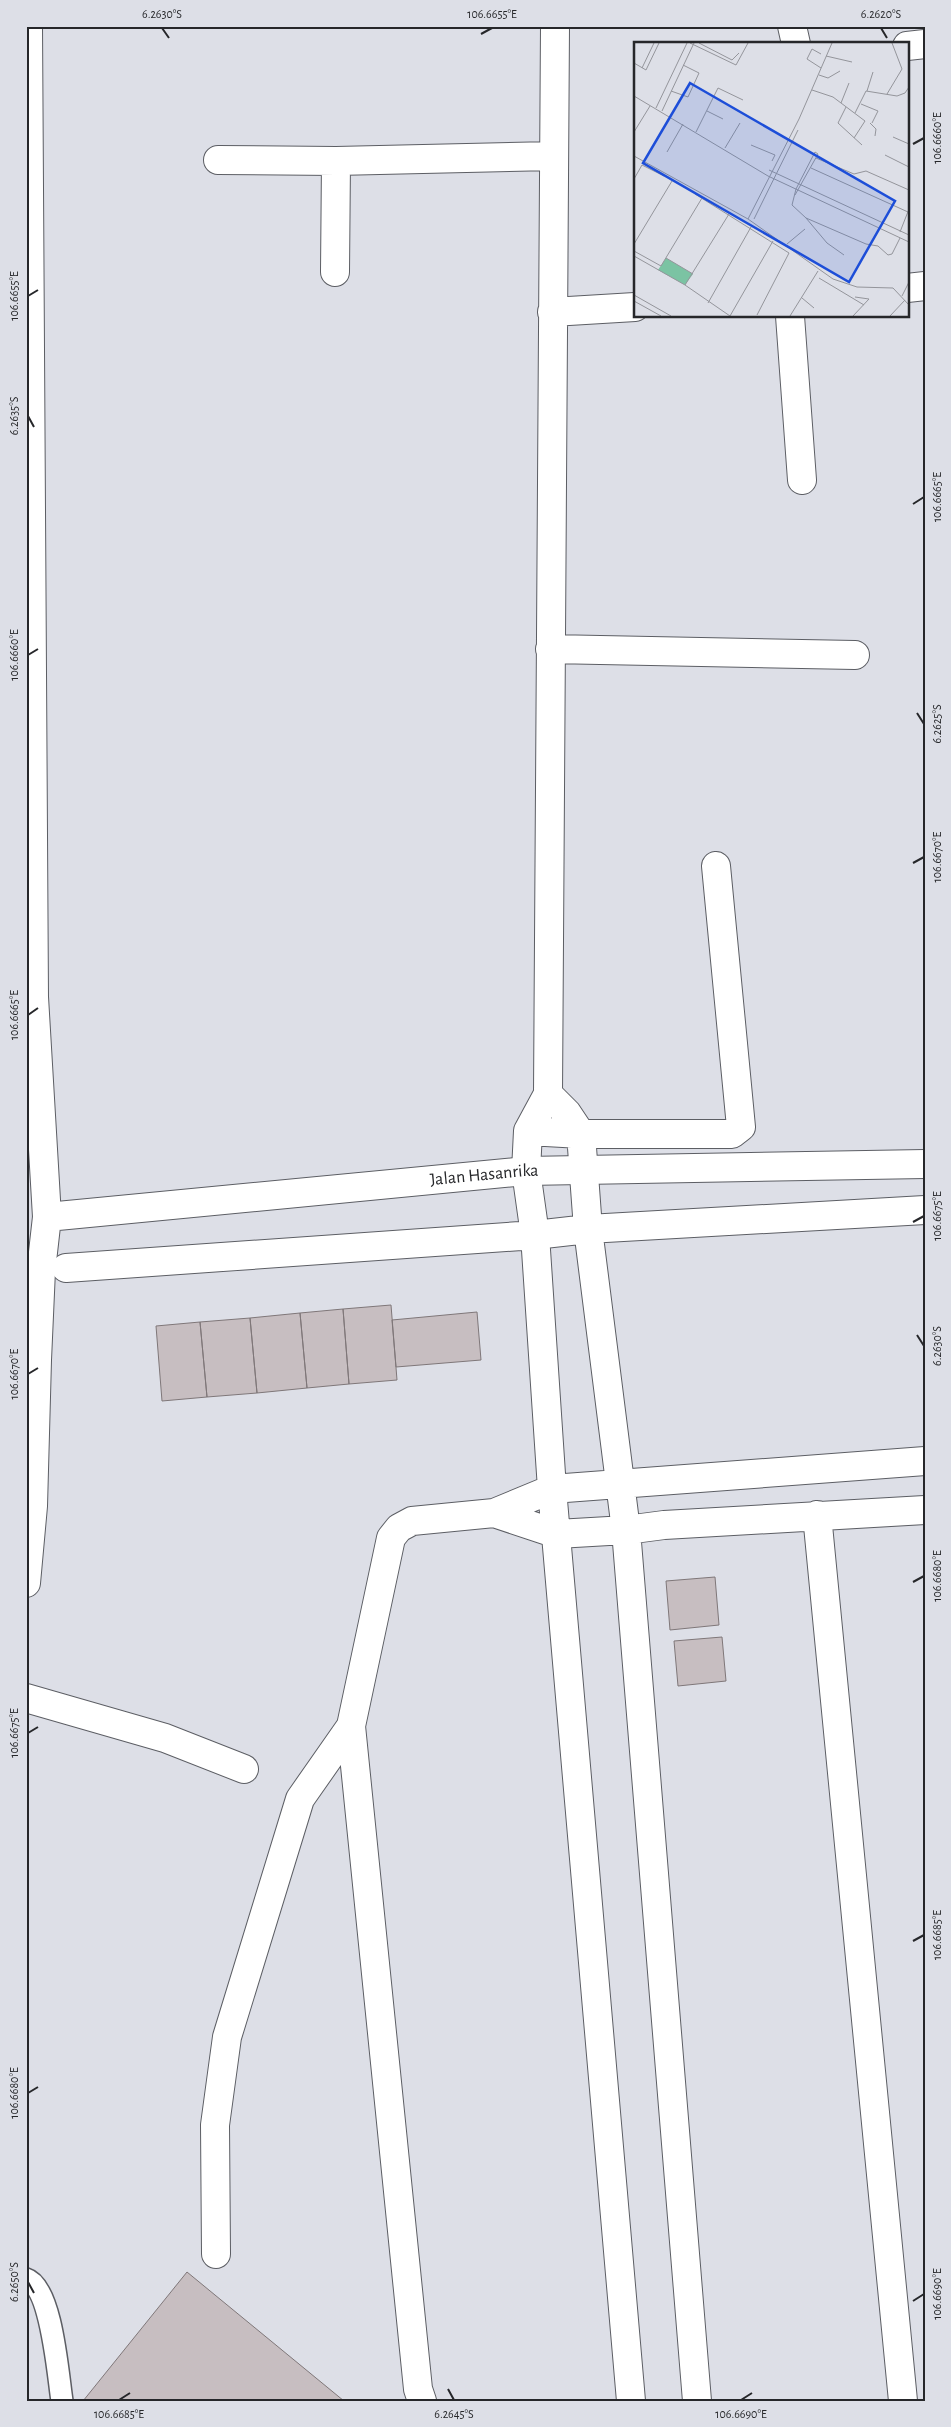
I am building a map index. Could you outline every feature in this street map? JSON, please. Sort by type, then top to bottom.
[{"type":"street","points":[[26,1583],[34,1506],[41,1270],[47,1217],[34,997],[28,26]]},
{"type":"street","points":[[555,26],[548,1094],[528,1131],[526,1171],[535,1235],[552,1489],[631,2401]]},
{"type":"street","points":[[792,26],[796,42]]},
{"type":"street","points":[[908,46],[925,44]]},
{"type":"street","points":[[218,160],[336,161],[553,156]]},
{"type":"street","points":[[335,272],[336,161]]},
{"type":"street","points":[[908,288],[925,286]]},
{"type":"street","points":[[552,312],[634,306]]},
{"type":"street","points":[[790,318],[802,480]]},
{"type":"street","points":[[550,649],[856,654]]},
{"type":"street","points":[[528,1131],[581,1134],[732,1134],[741,1127],[716,866]]},
{"type":"street","points":[[548,1094],[567,1113],[581,1134],[582,1171],[588,1229],[626,1530],[697,2401]]},
{"type":"street","name":"Jalan Hasanrika","points":[[47,1217],[526,1171],[925,1164]]},
{"type":"street","points":[[66,1268],[535,1235],[588,1229],[925,1210]]},
{"type":"street","points":[[422,2401],[418,2389],[351,1726],[391,1538],[399,1528],[412,1522],[494,1514],[552,1489],[925,1461]]},
{"type":"street","points":[[494,1514],[557,1534],[817,1515],[925,1510]]},
{"type":"street","points":[[817,1515],[903,2401]]},
{"type":"street","points":[[26,1698],[165,1738],[244,1769]]},
{"type":"street","points":[[216,2254],[216,2125],[218,2094],[227,2037],[300,1799],[351,1726]]},
{"type":"lane","points":[[26,2279],[32,2281],[42,2294],[47,2309],[62,2401]]},
{"type":"building","points":[[391,1305],[397,1380],[349,1384],[343,1309]]},
{"type":"building","points":[[343,1309],[349,1384],[307,1388],[300,1313]]},
{"type":"building","points":[[477,1312],[481,1360],[396,1367],[392,1320]]},
{"type":"building","points":[[300,1313],[307,1388],[257,1393],[250,1318]]},
{"type":"building","points":[[250,1318],[257,1393],[207,1397],[200,1322]]},
{"type":"building","points":[[200,1322],[207,1397],[162,1401],[156,1326]]},
{"type":"building","points":[[715,1577],[719,1625],[670,1630],[666,1581]]},
{"type":"building","points":[[722,1637],[726,1681],[678,1686],[674,1641]]},
{"type":"building","points":[[187,2272],[344,2401],[83,2401]]}]
